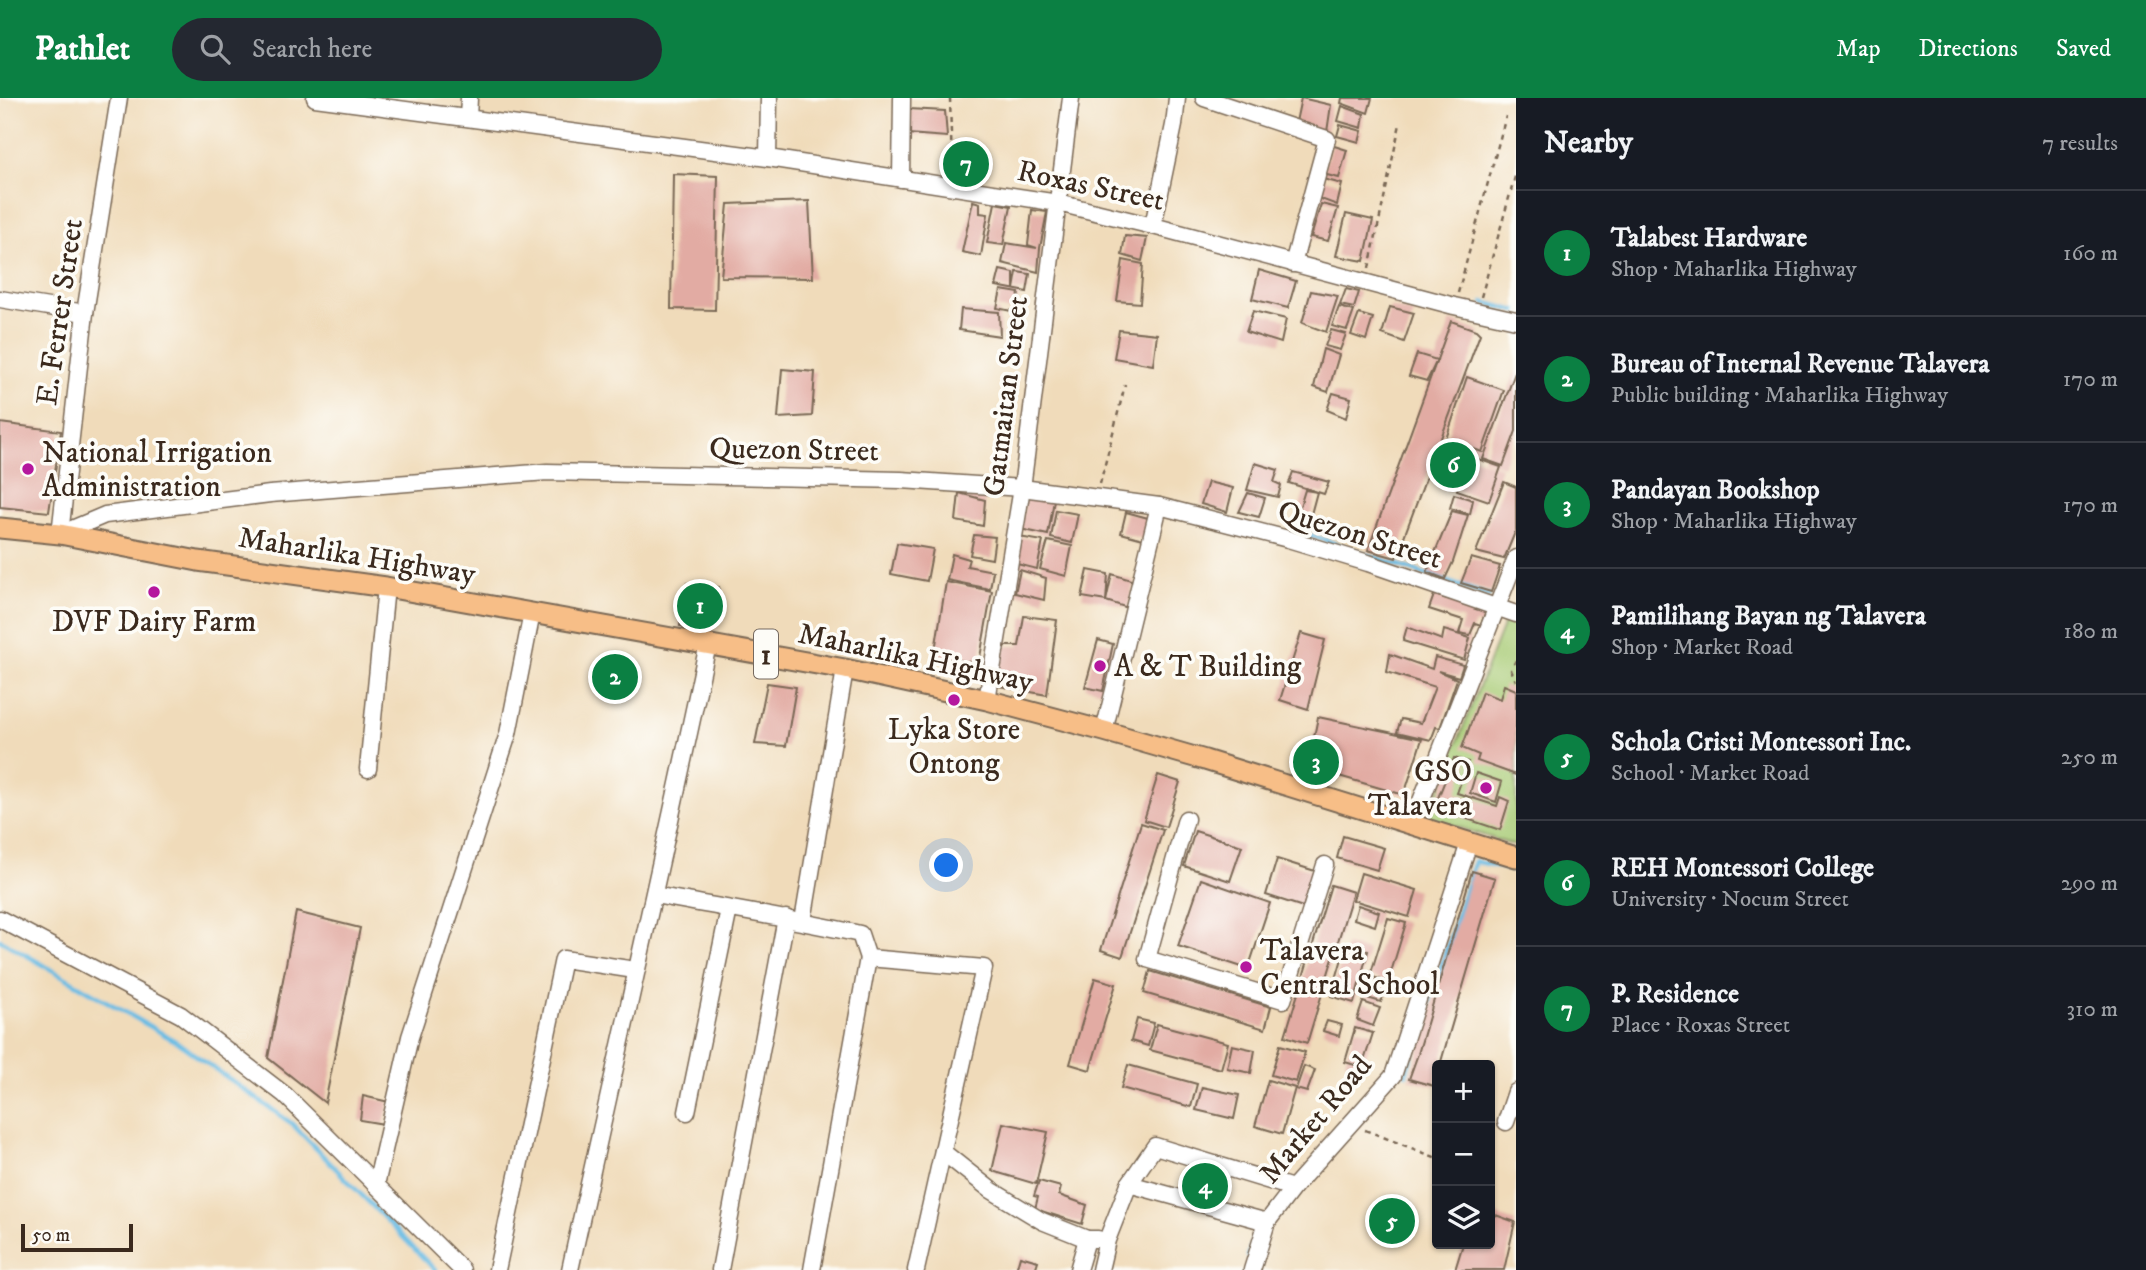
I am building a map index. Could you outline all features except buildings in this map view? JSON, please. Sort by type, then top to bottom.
[{"type":"main road","name":"Maharlika Highway","points":[[0,528],[60,534],[198,561],[386,587],[845,668],[987,700],[1100,730],[1516,857]]},
{"type":"street","name":"E. Ferrer Street","points":[[60,534],[85,313],[119,98]]},
{"type":"street","name":"Roxas Street","points":[[322,98],[768,158],[1058,204],[1516,320]]},
{"type":"street","points":[[468,118],[469,98]]},
{"type":"street","points":[[768,158],[769,98]]},
{"type":"street","points":[[901,179],[902,98]]},
{"type":"street","name":"Gatmaitan Street","points":[[987,700],[1022,488],[1071,98]]},
{"type":"street","points":[[1153,226],[1177,98]]},
{"type":"street","points":[[1204,98],[1327,139],[1293,264]]},
{"type":"street","points":[[0,299],[85,313]]},
{"type":"street","name":"Quezon Street","points":[[60,534],[105,515],[118,513],[283,493],[547,472],[901,480],[1022,488],[1159,506],[1341,555],[1516,614]]},
{"type":"street","points":[[1100,730],[1159,506]]},
{"type":"street","points":[[1412,824],[1516,558]]},
{"type":"street","points":[[368,769],[386,587]]},
{"type":"street","points":[[376,1185],[410,1037],[508,734],[532,613]]},
{"type":"street","points":[[1100,730],[1124,618]]},
{"type":"street","points":[[570,1270],[635,970],[655,895],[708,644]]},
{"type":"street","points":[[803,921],[845,668]]},
{"type":"street","points":[[1186,820],[1147,959],[1283,1000],[1325,865]]},
{"type":"street","name":"Market Road","points":[[1252,1270],[1267,1222],[1293,1188],[1393,1076],[1469,843]]},
{"type":"street","points":[[655,895],[803,921],[860,934],[869,958],[812,1270]]},
{"type":"street","points":[[687,1112],[729,909]]},
{"type":"street","points":[[720,1270],[786,918]]},
{"type":"street","points":[[0,919],[181,1015],[285,1095],[462,1270]]},
{"type":"street","points":[[869,958],[984,968],[916,1270]]},
{"type":"street","points":[[501,1267],[563,959],[635,970]]},
{"type":"street","points":[[1506,1122],[1516,1092]]},
{"type":"street","points":[[1100,1270],[1107,1240],[1129,1184],[1155,1146],[1293,1188]]},
{"type":"street","points":[[943,1152],[991,1190],[1042,1221],[1087,1239],[1107,1240]]},
{"type":"street","points":[[1129,1184],[1267,1222]]},
{"type":"street","points":[[1079,1270],[1087,1239]]},
{"type":"path","points":[[950,98],[953,187]]},
{"type":"path","points":[[1454,306],[1506,116]]},
{"type":"path","points":[[1366,282],[1400,124]]},
{"type":"path","points":[[1477,311],[1516,173]]},
{"type":"path","points":[[1097,498],[1125,386]]},
{"type":"path","points":[[1516,660],[1511,670],[1516,681]]},
{"type":"path","points":[[1352,1124],[1432,1156]]},
{"type":"green space","points":[[1506,618],[1516,621],[1516,846],[1428,817]]},
{"type":"waterway","points":[[1483,302],[1516,311]]},
{"type":"waterway","points":[[1304,533],[1489,596]]},
{"type":"waterway","points":[[1426,818],[1448,826]]},
{"type":"waterway","points":[[1406,1074],[1475,861],[1516,871]]},
{"type":"waterway","points":[[0,940],[177,1042],[291,1123],[435,1270]]},
{"type":"waterway","points":[[1248,1256],[1256,1230]]},
{"type":"place","name":"P. Residence","points":[[966,164]]},
{"type":"place","name":"REH Montessori College","points":[[1453,465]]},
{"type":"place","name":"National Irrigation Administration","points":[[28,469]]},
{"type":"place","name":"DVF Dairy Farm","points":[[154,592]]},
{"type":"place","name":"Talabest Hardware","points":[[700,606]]},
{"type":"place","name":"A & T Building","points":[[1100,666]]},
{"type":"place","name":"Bureau of Internal Revenue Talavera","points":[[615,677]]},
{"type":"place","name":"Lyka Store Ontong","points":[[954,700]]},
{"type":"place","name":"Pandayan Bookshop","points":[[1316,762]]},
{"type":"place","name":"GSO Talavera","points":[[1486,788]]},
{"type":"place","name":"Talavera Central School","points":[[1246,967]]},
{"type":"place","name":"Pamilihang Bayan ng Talavera","points":[[1205,1186]]},
{"type":"place","name":"Schola Cristi Montessori Inc.","points":[[1392,1221]]}]
